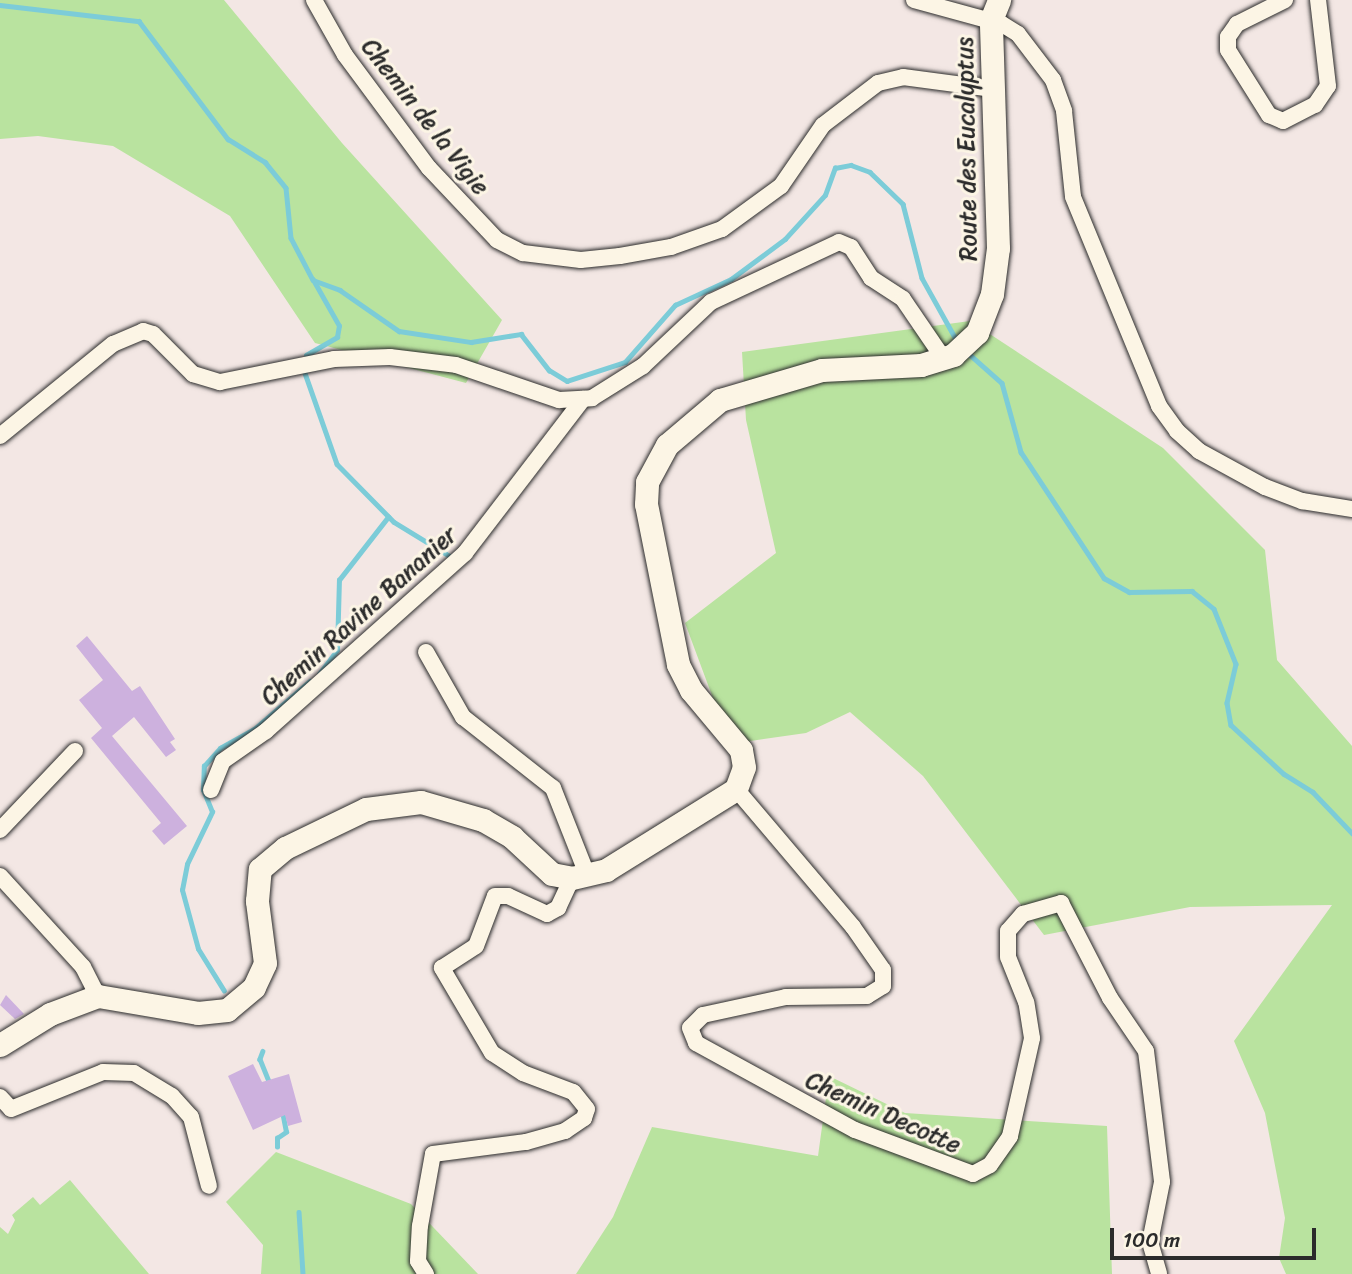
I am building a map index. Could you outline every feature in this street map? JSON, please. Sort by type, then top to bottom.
[{"type":"main road","name":"Route des Eucalyptus","points":[[956,352],[992,294],[998,248],[993,89],[995,10]]},
{"type":"main road","points":[[0,1045],[50,1014],[98,996],[198,1013],[227,1010],[239,1002],[265,963],[257,901],[260,869],[285,848],[382,804],[421,802],[483,820],[512,837],[552,874],[580,877],[736,789],[744,767],[741,750],[691,690],[678,664],[646,504],[656,462],[699,413],[755,386],[822,370],[956,352]]},
{"type":"street","name":"Chemin de la Vigie","points":[[313,0],[352,65],[429,168],[496,240],[523,253],[581,260],[620,256],[671,247],[722,229],[781,186],[823,125],[878,83],[903,78],[993,89]]},
{"type":"street","points":[[914,0],[995,10],[1018,34],[1053,80],[1064,111],[1073,197],[1159,406],[1177,431],[1199,451],[1265,487],[1302,501],[1352,509]]},
{"type":"street","points":[[1285,0],[1237,24],[1228,37],[1228,50],[1269,116],[1283,121],[1315,106],[1328,86],[1318,0]]},
{"type":"street","points":[[0,436],[113,344],[143,331],[153,334],[193,374],[220,382],[334,359],[390,357],[456,365],[546,398],[583,399],[642,366],[711,302],[839,242],[851,247],[872,278],[903,299],[956,352]]},
{"type":"street","name":"Chemin Ravine Bananier","points":[[211,790],[223,761],[266,731],[465,553],[583,399]]},
{"type":"street","points":[[426,652],[463,717],[553,788],[580,877],[558,908],[547,914],[508,896],[493,898],[476,946],[442,968],[492,1053],[523,1073],[573,1092],[587,1110],[584,1118],[565,1131],[526,1142],[433,1154],[420,1226],[418,1261],[426,1274]]},
{"type":"street","points":[[0,830],[75,751]]},
{"type":"street","name":"Chemin Decotte","points":[[736,789],[853,927],[883,970],[883,986],[867,996],[786,997],[703,1015],[690,1028],[696,1043],[855,1130],[973,1174],[990,1165],[1010,1136],[1032,1038],[1026,1002],[1008,957],[1008,931],[1024,914],[1061,903],[1110,998],[1146,1051],[1162,1182],[1151,1222],[1159,1274]]},
{"type":"street","points":[[0,876],[83,967],[98,996]]},
{"type":"street","points":[[0,1097],[11,1109],[103,1072],[135,1073],[172,1096],[191,1117],[209,1186]]},
{"type":"green space","points":[[0,0],[224,0],[342,143],[502,320],[466,383],[315,343],[230,216],[113,146],[38,136],[0,139]]},
{"type":"green space","points":[[970,321],[1163,448],[1265,550],[1277,660],[1352,746],[1352,1274],[1286,1274],[1279,1258],[1285,1218],[1265,1113],[1234,1041],[1332,905],[1190,907],[1044,935],[923,776],[850,712],[806,733],[730,744],[685,623],[776,553],[746,420],[742,352]]},
{"type":"green space","points":[[829,1076],[905,1113],[1107,1126],[1112,1274],[576,1274],[613,1217],[652,1127],[818,1156]]},
{"type":"green space","points":[[276,1152],[411,1204],[478,1274],[261,1274],[263,1245],[226,1202]]},
{"type":"green space","points":[[70,1180],[149,1274],[0,1274],[0,1227],[8,1234],[15,1220],[12,1215],[33,1197],[40,1205]]},
{"type":"building","points":[[87,636],[132,691],[140,686],[175,739],[170,742],[176,750],[166,757],[134,717],[112,736],[187,826],[164,845],[152,831],[161,823],[91,738],[102,728],[79,700],[103,680],[76,646]]},
{"type":"building","points":[[6,995],[24,1014],[15,1019],[0,1005]]},
{"type":"building","points":[[253,1064],[262,1082],[289,1074],[302,1122],[288,1126],[285,1115],[253,1130],[228,1076]]},
{"type":"waterway","points":[[0,5],[139,21],[228,139],[265,162],[286,188],[291,238],[313,280],[340,290],[399,331],[471,342],[521,334],[549,370],[567,381],[625,362],[675,305],[731,279],[785,239],[825,195],[835,168],[851,165],[870,172],[903,204],[922,278],[957,341]]},
{"type":"waterway","points":[[306,355],[337,337],[339,326],[313,280]]},
{"type":"waterway","points":[[968,353],[1002,383],[1021,452],[1104,578],[1129,592],[1192,591],[1214,609],[1236,664],[1227,703],[1231,725],[1284,774],[1313,792],[1352,833]]},
{"type":"waterway","points":[[305,373],[337,464],[394,522],[450,556]]},
{"type":"waterway","points":[[319,674],[337,650],[339,580],[388,517]]},
{"type":"waterway","points":[[224,991],[198,949],[182,890],[187,864],[212,812],[203,790],[204,766],[220,748],[253,730],[310,681]]},
{"type":"waterway","points":[[263,1051],[260,1059],[270,1084]]},
{"type":"waterway","points":[[277,1147],[277,1138],[286,1132],[282,1111]]},
{"type":"waterway","points":[[299,1212],[303,1274]]}]
